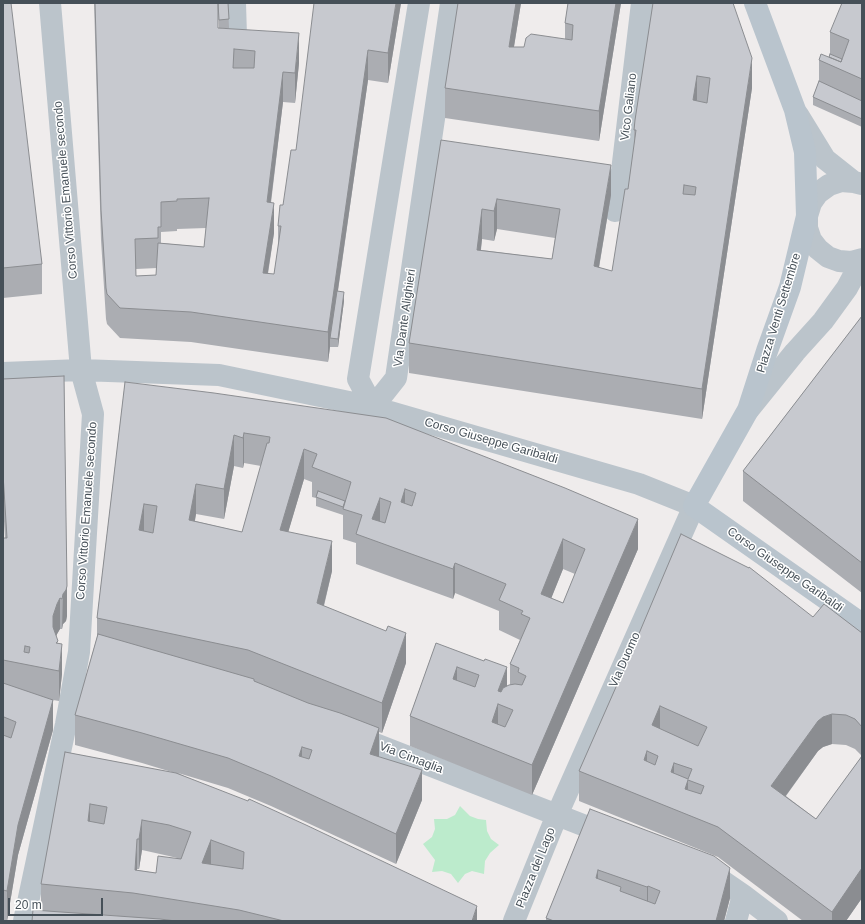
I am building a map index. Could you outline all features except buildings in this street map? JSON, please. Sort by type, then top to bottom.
[{"type":"street","name":"Corso Vittorio Emanuele secondo","points":[[24,921],[66,764],[66,724],[78,652],[93,414],[81,370],[50,3]]},
{"type":"street","points":[[235,3],[236,36]]},
{"type":"street","points":[[373,407],[358,379],[419,3]]},
{"type":"street","name":"Via Dante Alighieri","points":[[373,407],[396,378],[451,3]]},
{"type":"street","name":"Vico Galiano","points":[[615,211],[622,171],[642,3]]},
{"type":"street","name":"Piazza Venti Settembre","points":[[755,3],[795,110],[805,152],[807,228],[811,240],[818,249],[828,257],[839,261],[851,262],[862,259]]},
{"type":"street","name":"Piazza Venti Settembre","points":[[795,110],[825,159],[859,182]]},
{"type":"street","points":[[430,143],[453,146]]},
{"type":"street","points":[[599,168],[622,171]]},
{"type":"street","name":"Piazza Venti Settembre","points":[[748,410],[790,287],[811,203],[818,193],[829,185],[841,181],[859,182]]},
{"type":"street","name":"Piazza Venti Settembre","points":[[694,506],[748,410],[795,352],[823,321],[847,288],[862,259]]},
{"type":"street","name":"Corso Giuseppe Garibaldi","points":[[3,373],[81,370],[219,375],[373,407],[639,484],[694,506],[862,624]]},
{"type":"street","name":"Via Duomo","points":[[557,815],[694,506]]},
{"type":"street","points":[[78,652],[101,658]]},
{"type":"street","points":[[45,718],[66,724]]},
{"type":"street","name":"Via Cimaglia","points":[[331,726],[626,841]]},
{"type":"street","name":"Piazza del Lago","points":[[514,921],[557,815]]},
{"type":"street","points":[[683,863],[712,873],[776,921]]},
{"type":"street","points":[[736,921],[743,895]]},
{"type":"green space","points":[[460,806],[470,816],[486,820],[487,831],[491,839],[499,845],[490,853],[485,861],[484,874],[472,871],[465,874],[458,883],[451,874],[442,871],[432,872],[435,860],[423,844],[432,837],[435,829],[434,819],[447,819],[455,815]]}]
